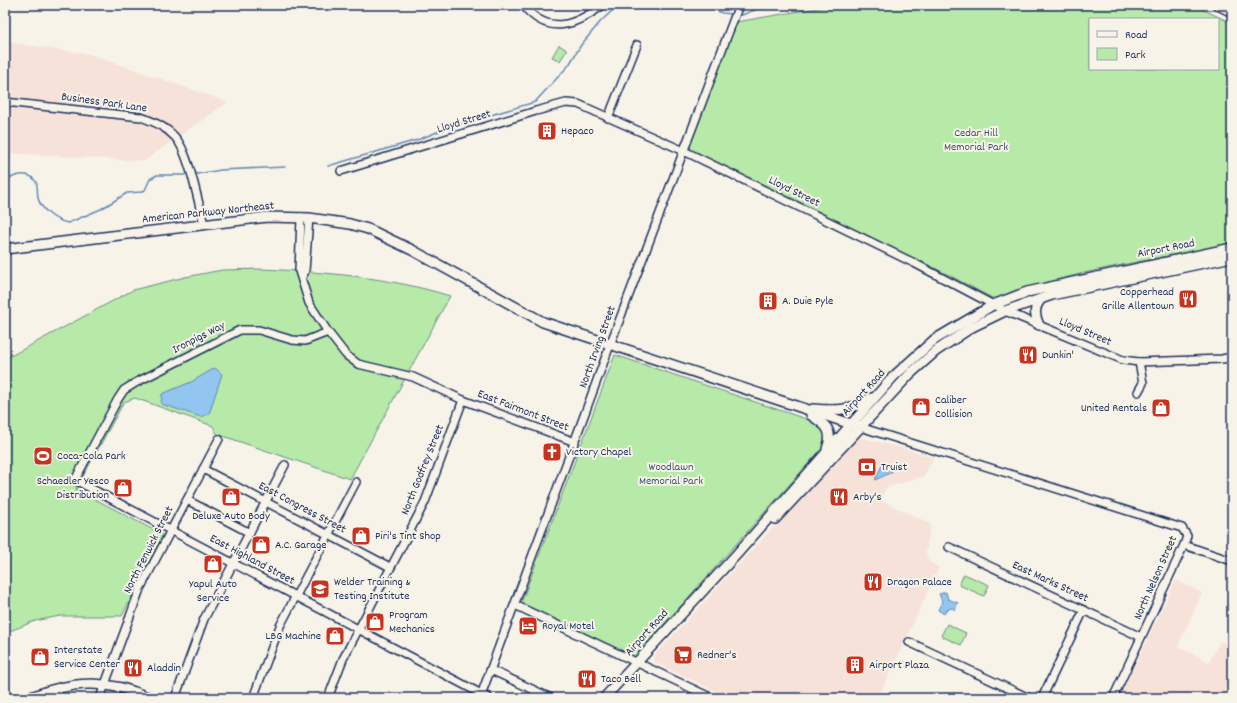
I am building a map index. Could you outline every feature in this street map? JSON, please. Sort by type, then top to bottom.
[{"type":"main road","name":"American Parkway Northeast","points":[[5,250],[267,217],[305,217],[350,224],[389,238],[528,316],[557,328],[800,408]]},
{"type":"main road","name":"Airport Road","points":[[604,698],[639,664],[856,426],[879,394],[916,355],[934,340],[993,305],[1027,292],[1071,281],[1232,248]]},
{"type":"main road","name":"Airport Road","points":[[610,698],[826,453],[936,351],[972,327],[1005,311],[1041,298],[1232,257]]},
{"type":"main road","points":[[1039,325],[1035,308],[1041,298]]},
{"type":"main road","points":[[800,408],[835,410],[850,409],[879,394]]},
{"type":"main road","points":[[800,408],[856,426]]},
{"type":"main road","points":[[800,408],[828,428],[830,437],[826,453]]},
{"type":"main road","points":[[28,698],[62,686],[85,684],[105,684],[125,688],[149,698]]},
{"type":"street","points":[[523,5],[538,19],[559,25],[581,20],[603,5]]},
{"type":"street","name":"North Irving Street","points":[[481,696],[610,345],[739,5]]},
{"type":"street","points":[[1216,5],[1232,13]]},
{"type":"street","points":[[608,118],[636,45]]},
{"type":"street","name":"Business Park Lane","points":[[5,102],[141,117],[160,124],[175,137],[180,144],[192,177],[204,224]]},
{"type":"street","name":"Lloyd Street","points":[[341,172],[566,103],[578,104],[684,151],[914,263],[1005,311],[1123,360],[1138,362],[1222,359],[1232,357]]},
{"type":"street","points":[[305,217],[305,271],[302,277],[309,303],[328,332]]},
{"type":"street","name":"Ironpigs Way","points":[[75,480],[121,394],[124,390],[137,382],[240,330],[259,330],[292,340],[304,341],[328,332]]},
{"type":"street","name":"East Fairmont Street","points":[[328,332],[346,355],[358,364],[413,377],[463,400],[575,442]]},
{"type":"street","points":[[1138,362],[1143,383],[1138,392]]},
{"type":"street","name":"North Godfrey Street","points":[[328,698],[342,661],[425,502],[463,400]]},
{"type":"street","name":"North Nelson Street","points":[[856,426],[1182,528],[1187,536],[1184,545],[1113,698]]},
{"type":"street","name":"North Fenwick Street","points":[[100,698],[140,589],[219,439]]},
{"type":"street","points":[[175,698],[204,619],[285,465]]},
{"type":"street","name":"East Congress Street","points":[[203,469],[390,567]]},
{"type":"street","name":"East Highland Street","points":[[75,480],[296,596],[481,696],[489,698]]},
{"type":"street","points":[[253,698],[280,626],[356,482]]},
{"type":"street","points":[[187,500],[250,532]]},
{"type":"street","points":[[1184,545],[1232,561]]},
{"type":"street","name":"East Marks Street","points":[[949,547],[1142,637]]},
{"type":"street","points":[[515,605],[712,698]]},
{"type":"street","points":[[1042,698],[1084,610]]},
{"type":"street","points":[[910,642],[1029,698]]},
{"type":"street","points":[[491,670],[551,698]]},
{"type":"street","points":[[1008,698],[1012,690]]},
{"type":"shaded area","points":[[5,42],[89,54],[228,102],[144,161],[5,153]]},
{"type":"shaded area","name":"Airport Plaza","points":[[860,437],[933,458],[924,476],[886,488],[880,500],[931,524],[926,552],[929,562],[939,568],[878,698],[730,698],[654,662],[653,657],[852,443]]},
{"type":"shaded area","points":[[1176,580],[1202,593],[1178,646],[1209,662],[1220,641],[1232,647],[1232,698],[1119,698]]},
{"type":"green space","name":"Cedar Hill Memorial Park","points":[[835,5],[1193,5],[1232,23],[1232,242],[1084,273],[1026,288],[998,298],[992,298],[949,275],[692,151],[689,144],[736,22]]},
{"type":"green space","points":[[559,45],[567,50],[560,61],[552,57]]},
{"type":"green space","name":"Coca-Cola Park","points":[[262,269],[357,276],[404,284],[450,296],[350,479],[217,434],[213,426],[135,398],[124,402],[76,489],[163,535],[122,616],[60,616],[35,621],[5,633],[5,359],[133,290],[185,277],[222,270]]},
{"type":"green space","name":"Woodlawn Memorial Park","points":[[615,355],[806,419],[821,425],[828,436],[824,446],[635,657],[521,603]]},
{"type":"green space","points":[[964,574],[989,585],[984,596],[959,585]]},
{"type":"green space","points":[[947,624],[966,633],[961,645],[941,636]]},
{"type":"water","points":[[215,368],[222,374],[209,414],[201,417],[161,404],[162,394],[191,382]]},
{"type":"water","points":[[883,463],[890,466],[892,472],[875,480]]},
{"type":"water","points":[[946,592],[948,599],[958,603],[955,610],[952,608],[946,610],[944,614],[938,610],[942,601],[939,594]]},
{"type":"waterway","points":[[328,166],[417,140],[450,127],[535,102],[569,65],[581,45],[601,21],[613,10],[623,5]]},
{"type":"waterway","points":[[705,5],[722,13],[733,14]]},
{"type":"waterway","points":[[739,15],[767,5]]},
{"type":"waterway","points":[[197,174],[221,170],[285,167]]},
{"type":"waterway","points":[[5,181],[17,176],[30,176],[36,182],[38,198],[42,207],[54,217],[68,223],[101,209],[127,193],[141,192],[145,190],[150,179],[157,175],[185,175]]},
{"type":"place","name":"Hepaco","points":[[547,131]]},
{"type":"place","name":"Copperhead Grille Allentown","points":[[1188,299]]},
{"type":"place","name":"A. Duie Pyle","points":[[768,301]]},
{"type":"place","name":"Dunkin'","points":[[1028,355]]},
{"type":"place","name":"Caliber Collision","points":[[921,407]]},
{"type":"place","name":"United Rentals","points":[[1161,408]]},
{"type":"place","name":"Victory Chapel","points":[[552,452]]},
{"type":"place","name":"Coca-Cola Park","points":[[43,456]]},
{"type":"place","name":"Truist","points":[[867,467]]},
{"type":"place","name":"Schaedler Yesco Distribution","points":[[123,488]]},
{"type":"place","name":"Deluxe Auto Body","points":[[231,497]]},
{"type":"place","name":"Arby's","points":[[839,497]]},
{"type":"place","name":"Piri's Tint Shop","points":[[361,536]]},
{"type":"place","name":"A.C. Garage","points":[[261,545]]},
{"type":"place","name":"Yapul Auto Service","points":[[213,564]]},
{"type":"place","name":"Dragon Palace","points":[[873,582]]},
{"type":"place","name":"Welder Training & Testing Institute","points":[[320,589]]},
{"type":"place","name":"Program Mechanics","points":[[375,622]]},
{"type":"place","name":"Royal Motel","points":[[528,626]]},
{"type":"place","name":"LBG Machine","points":[[335,636]]},
{"type":"place","name":"Redner's","points":[[683,655]]},
{"type":"place","name":"Interstate Service Center","points":[[40,657]]},
{"type":"place","name":"Airport Plaza","points":[[855,665]]},
{"type":"place","name":"Aladdin","points":[[133,668]]},
{"type":"place","name":"Taco Bell","points":[[587,679]]}]
